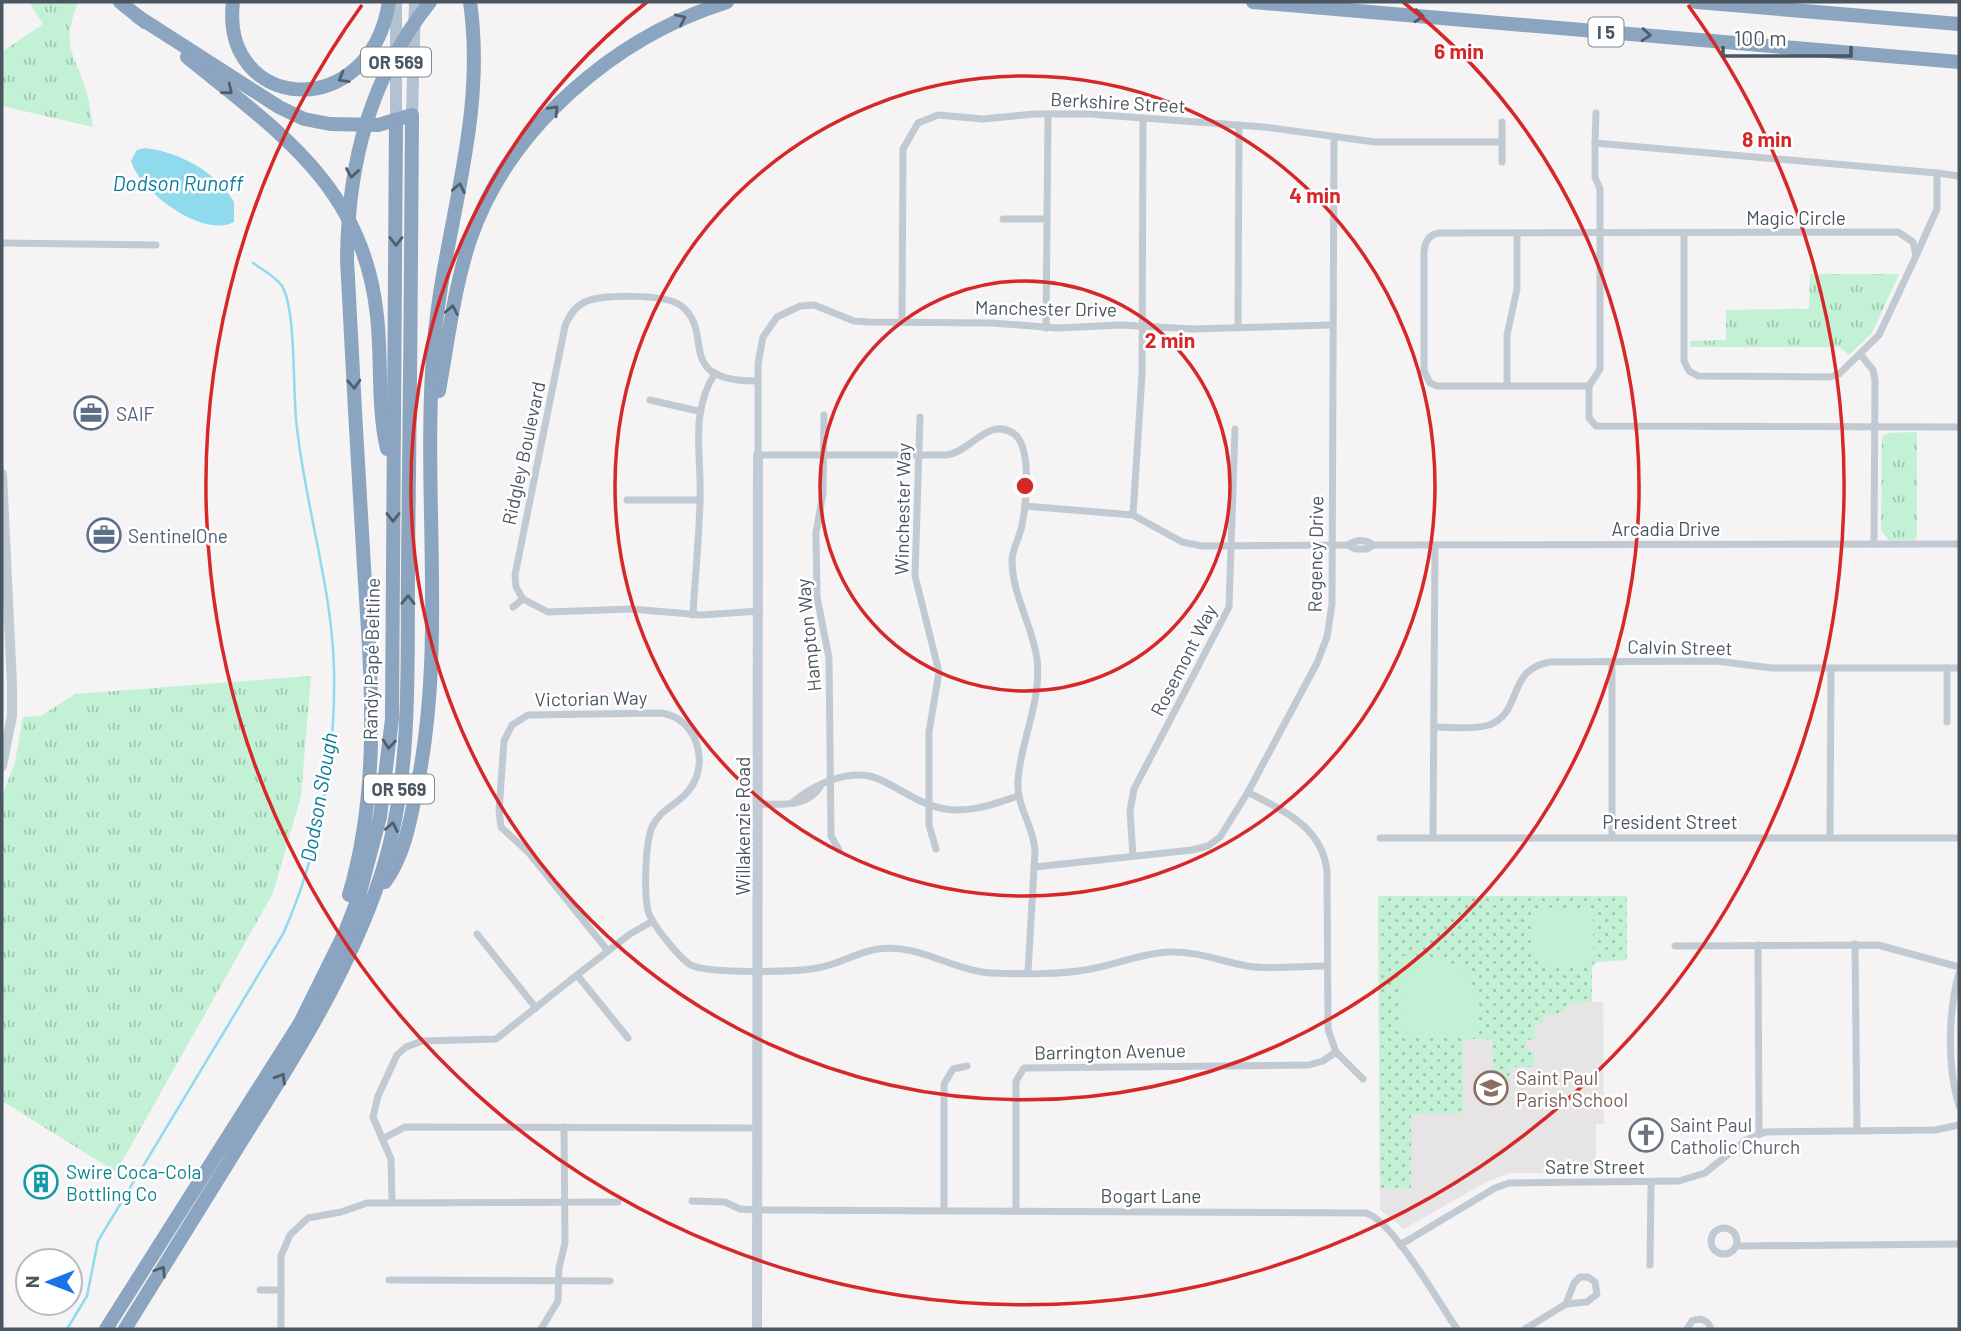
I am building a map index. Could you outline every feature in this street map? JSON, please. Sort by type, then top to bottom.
[{"type":"highway","points":[[120,2],[285,137],[320,173],[341,203],[359,241],[371,278],[377,316],[384,437],[393,474]]},
{"type":"highway","points":[[233,2],[234,39],[252,68],[276,84],[302,90],[327,87],[352,74],[369,58],[380,38],[389,2]]},
{"type":"highway","points":[[256,1095],[337,931],[350,892],[368,811],[372,765],[370,672],[347,259],[349,200],[359,139],[389,64],[430,2]]},
{"type":"highway","points":[[372,900],[388,877],[407,834],[428,725],[432,370],[438,303],[475,93],[475,43],[470,2]]},
{"type":"highway","points":[[432,425],[451,312],[463,265],[481,212],[499,180],[551,113],[590,75],[638,42],[687,16],[727,2]]},
{"type":"highway","name":"I 5","points":[[1253,2],[1959,62]]},
{"type":"highway","points":[[1696,2],[1959,24]]},
{"type":"highway","points":[[137,16],[279,107],[304,119],[352,125],[396,121],[412,115]]},
{"type":"highway","name":"Randy Papé Beltline","points":[[125,1329],[328,998],[372,900],[392,830],[406,733],[412,115]]},
{"type":"highway","name":"Randy Papé Beltline","points":[[106,1329],[300,1023],[345,932],[359,897],[380,817],[392,719],[396,121]]},
{"type":"main road","name":"Randy Papé Beltline","points":[[396,2],[396,121]]},
{"type":"main road","name":"Randy Papé Beltline","points":[[412,115],[415,2]]},
{"type":"street","points":[[1595,113],[1600,369],[1589,386],[1589,418],[1596,426],[1959,427]]},
{"type":"street","points":[[1046,328],[1048,114]]},
{"type":"street","name":"Berkshire Street","points":[[902,322],[902,156],[911,131],[923,119],[938,115],[983,119],[1048,114],[1240,125],[1392,143],[1502,142]]},
{"type":"street","points":[[1133,515],[1141,394],[1143,118]]},
{"type":"street","points":[[1502,122],[1502,162]]},
{"type":"street","points":[[1238,327],[1240,125]]},
{"type":"street","name":"Regency Drive","points":[[1035,867],[1192,850],[1212,844],[1225,831],[1248,792],[1324,647],[1332,604],[1334,138]]},
{"type":"street","points":[[1595,143],[1959,176]]},
{"type":"street","points":[[1684,233],[1684,356],[1689,372],[1701,376],[1839,374],[1880,332],[1938,205],[1937,173]]},
{"type":"street","points":[[1003,219],[1047,219]]},
{"type":"street","name":"Magic Circle","points":[[1507,385],[1437,386],[1427,379],[1424,371],[1424,252],[1429,236],[1439,233],[1898,232],[1913,242],[1916,256]]},
{"type":"street","points":[[1517,233],[1517,289],[1507,335],[1507,385],[1589,386]]},
{"type":"street","points":[[2,243],[156,245]]},
{"type":"street","name":"Ridgley Boulevard","points":[[523,599],[516,587],[516,564],[563,333],[574,310],[583,303],[600,298],[659,298],[676,302],[691,317],[700,354],[715,373]]},
{"type":"street","name":"Manchester Drive","points":[[769,326],[784,312],[806,305],[823,308],[854,320],[992,323],[1046,328],[1142,326],[1193,329],[1332,325]]},
{"type":"street","name":"Willakenzie Road","points":[[757,1329],[758,381],[760,351],[769,326]]},
{"type":"street","points":[[1860,354],[1875,376],[1874,544]]},
{"type":"street","points":[[693,615],[701,500],[696,437],[698,411],[715,373],[731,381],[758,381]]},
{"type":"street","points":[[650,400],[698,411]]},
{"type":"street","name":"Hampton Way","points":[[824,415],[823,497],[816,533],[817,597],[830,658],[831,836],[839,850]]},
{"type":"street","name":"Winchester Way","points":[[920,416],[915,576],[939,678],[929,726],[930,830],[936,849]]},
{"type":"street","points":[[1014,434],[1021,426]]},
{"type":"street","points":[[758,455],[955,454],[993,429],[1014,434],[1024,453],[1026,506],[1013,564],[1036,652],[1038,683],[1019,772],[1018,796],[1034,839],[1035,897],[1028,939],[1028,972]]},
{"type":"street","name":"Rosemont Way","points":[[1133,856],[1130,811],[1134,789],[1227,614],[1233,546],[1235,429]]},
{"type":"street","points":[[2,474],[12,685],[12,716],[2,766]]},
{"type":"street","points":[[626,500],[701,500]]},
{"type":"street","name":"Arcadia Drive","points":[[1026,506],[1133,515],[1187,544],[1233,546],[1348,545],[1367,540],[1373,545],[1959,544]]},
{"type":"street","points":[[1433,837],[1435,544]]},
{"type":"street","points":[[513,607],[523,599],[537,608],[553,612],[631,609],[693,615],[759,611]]},
{"type":"street","name":"Calvin Street","points":[[1434,727],[1481,727],[1497,721],[1510,707],[1521,677],[1539,664],[1716,661],[1757,667],[1959,668]]},
{"type":"street","points":[[1612,662],[1612,836]]},
{"type":"street","points":[[1830,837],[1831,668]]},
{"type":"street","points":[[1947,668],[1947,722]]},
{"type":"street","name":"Victorian Way","points":[[608,951],[529,853],[506,835],[501,827],[499,811],[504,741],[512,725],[522,718],[538,713],[660,713],[676,717],[691,729],[697,747],[695,782],[684,796],[661,813],[649,836],[648,906],[653,921],[680,956],[694,967],[759,970],[816,968],[867,951],[893,948],[918,951],[975,971],[1088,970],[1169,952],[1200,954],[1254,967],[1326,966]]},
{"type":"street","points":[[759,804],[802,803],[830,780],[871,776],[929,805],[970,810],[1018,796]]},
{"type":"street","points":[[1248,792],[1299,820],[1320,846],[1327,871],[1328,1029],[1336,1052],[1363,1079]]},
{"type":"street","name":"President Street","points":[[1380,838],[1959,838]]},
{"type":"street","points":[[392,1202],[391,1159],[374,1124],[375,1105],[392,1063],[406,1047],[428,1040],[496,1038],[608,951],[653,921]]},
{"type":"street","points":[[477,934],[536,1008]]},
{"type":"street","points":[[1855,944],[1857,1130]]},
{"type":"street","points":[[1675,946],[1855,944],[1891,947],[1959,967]]},
{"type":"street","points":[[1758,945],[1759,1132],[1935,1130],[1959,1125]]},
{"type":"street","points":[[1959,973],[1953,996],[1952,1077],[1959,1106]]},
{"type":"street","points":[[577,975],[628,1038]]},
{"type":"street","name":"Barrington Avenue","points":[[1016,1209],[1017,1070],[1031,1066],[1309,1066],[1323,1062],[1336,1052]]},
{"type":"street","points":[[944,1210],[944,1084],[953,1069],[967,1066]]},
{"type":"street","points":[[382,1139],[405,1127],[759,1128]]},
{"type":"street","points":[[541,1329],[556,1305],[565,1243],[564,1127]]},
{"type":"street","name":"Satre Street","points":[[1400,1245],[1494,1189],[1509,1183],[1679,1181],[1705,1173],[1759,1132]]},
{"type":"street","points":[[1650,1265],[1651,1182]]},
{"type":"street","name":"Bogart Lane","points":[[692,1201],[725,1202],[740,1209],[757,1210],[1357,1212],[1378,1218],[1400,1245]]},
{"type":"street","points":[[281,1329],[284,1246],[302,1222],[315,1215],[341,1212],[364,1203],[618,1202]]},
{"type":"street","points":[[1737,1245],[1959,1244]]},
{"type":"street","points":[[1400,1245],[1457,1329]]},
{"type":"street","points":[[1525,1329],[1566,1304],[1591,1301],[1598,1290],[1595,1282],[1584,1277],[1576,1280],[1566,1304]]},
{"type":"street","points":[[389,1280],[610,1282]]},
{"type":"street","points":[[260,1290],[281,1290]]},
{"type":"street","points":[[1686,1329],[1692,1321],[1700,1319],[1707,1322],[1711,1329]]},
{"type":"shaded area","name":"Saint Paul Parish School","points":[[1378,896],[1627,896],[1627,960],[1599,960],[1592,968],[1592,1002],[1603,1002],[1604,1124],[1596,1124],[1596,1173],[1510,1173],[1486,1182],[1404,1229],[1380,1209]]},
{"type":"green space","points":[[29,2],[78,2],[70,30],[71,49],[87,93],[93,127],[2,106],[2,52],[43,24]]},
{"type":"green space","points":[[1810,274],[1899,274],[1872,333],[1849,355],[1839,347],[1690,347],[1690,341],[1726,340],[1726,310],[1809,309]]},
{"type":"green space","points":[[1917,432],[1917,536],[1914,540],[1889,540],[1881,530],[1882,437],[1888,433]]},
{"type":"green space","points":[[311,676],[301,796],[273,893],[116,1172],[2,1101],[2,797],[15,762],[23,717],[41,716],[75,694]]},
{"type":"green space","name":"Saint Paul Parish School","points":[[1378,896],[1627,896],[1627,960],[1597,962],[1592,968],[1592,1002],[1571,1003],[1557,1015],[1543,1015],[1542,1024],[1535,1024],[1535,1039],[1526,1040],[1526,1051],[1534,1051],[1534,1067],[1510,1067],[1509,1079],[1493,1079],[1492,1039],[1463,1039],[1463,1113],[1411,1114],[1411,1188],[1380,1188]]},
{"type":"green space","points":[[1531,911],[1589,911],[1593,914],[1593,961],[1590,968],[1548,968],[1539,964],[1531,944]]},
{"type":"green space","points":[[1402,956],[1442,960],[1456,965],[1465,973],[1472,983],[1476,997],[1479,1036],[1407,1037],[1402,1032]]},
{"type":"water","name":"Dodson Runoff","points":[[145,148],[184,159],[217,181],[234,202],[234,222],[206,224],[190,218],[159,198],[146,186],[131,161],[137,150]]},
{"type":"waterway","name":"Dodson Slough","points":[[67,1329],[87,1296],[98,1241],[283,934],[306,871],[323,804],[334,702],[329,609],[301,458],[287,298],[279,282],[253,263]]},
{"type":"place","name":"SAIF","points":[[91,413]]},
{"type":"place","name":"SentinelOne","points":[[104,535]]},
{"type":"place","name":"Saint Paul Parish School","points":[[1491,1088]]},
{"type":"place","name":"Saint Paul Catholic Church","points":[[1646,1135]]},
{"type":"place","name":"Swire Coca-Cola Bottling Co","points":[[41,1182]]}]
